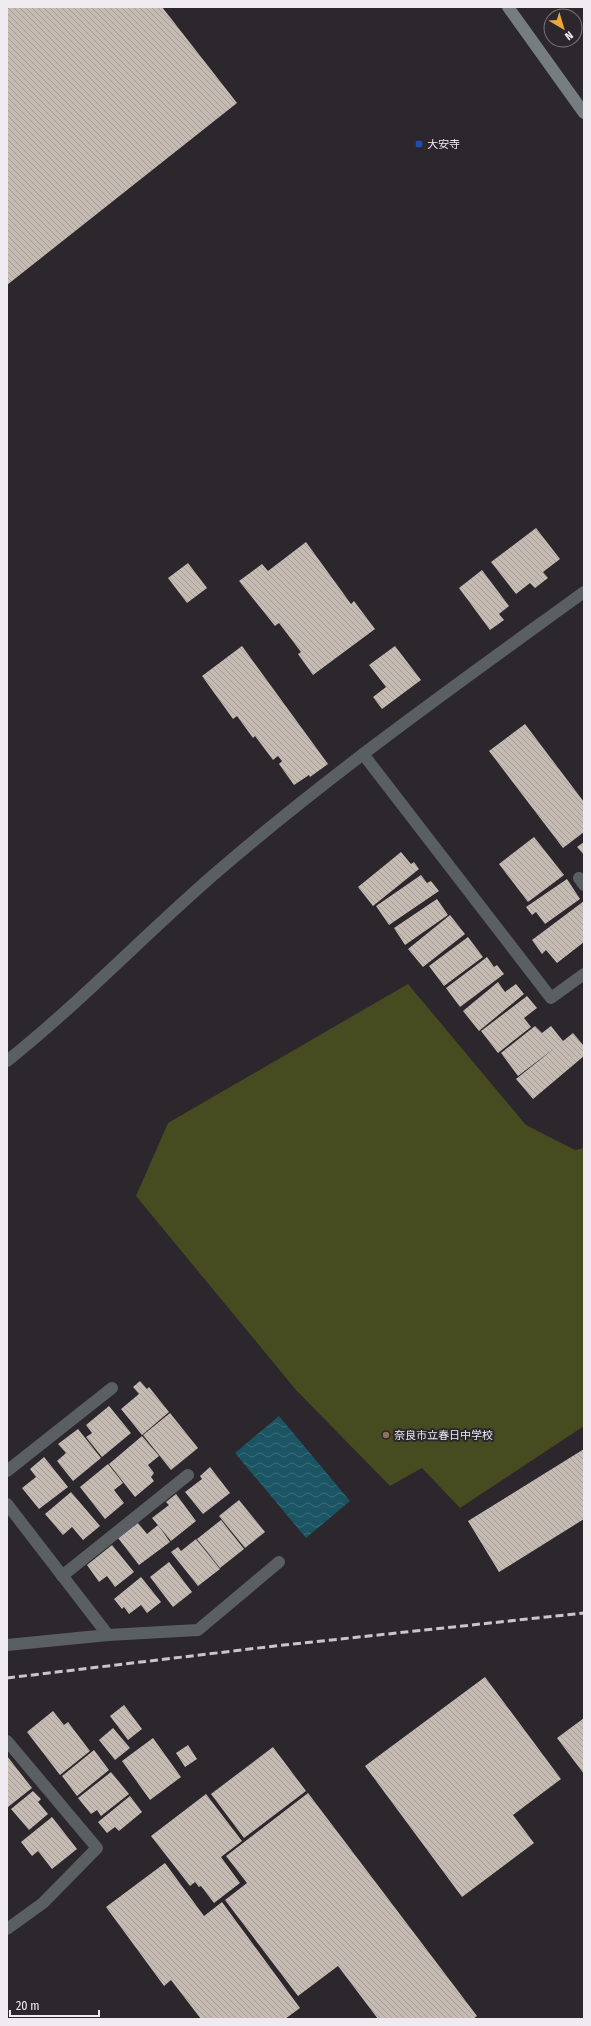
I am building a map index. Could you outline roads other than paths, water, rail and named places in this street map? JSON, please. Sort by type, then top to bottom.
[{"type":"main road","points":[[508,7],[584,113]]},
{"type":"street","points":[[7,1061],[41,1034],[218,871],[363,754],[584,592]]},
{"type":"street","points":[[363,754],[551,998],[584,974]]},
{"type":"street","points":[[7,1471],[112,1388]]},
{"type":"street","points":[[62,1576],[188,1475]]},
{"type":"street","points":[[7,1504],[108,1635]]},
{"type":"street","points":[[7,1645],[108,1635],[198,1630],[279,1562]]},
{"type":"street","points":[[7,1742],[97,1848],[43,1904],[7,1929]]},
{"type":"water","points":[[279,1416],[350,1501],[306,1538],[235,1453]]},
{"type":"railway","points":[[7,1678],[275,1646],[584,1613]]},
{"type":"place","name":"大安寺","points":[[419,144]]},
{"type":"place","name":"奈良市立春日中学校","points":[[386,1435]]}]
